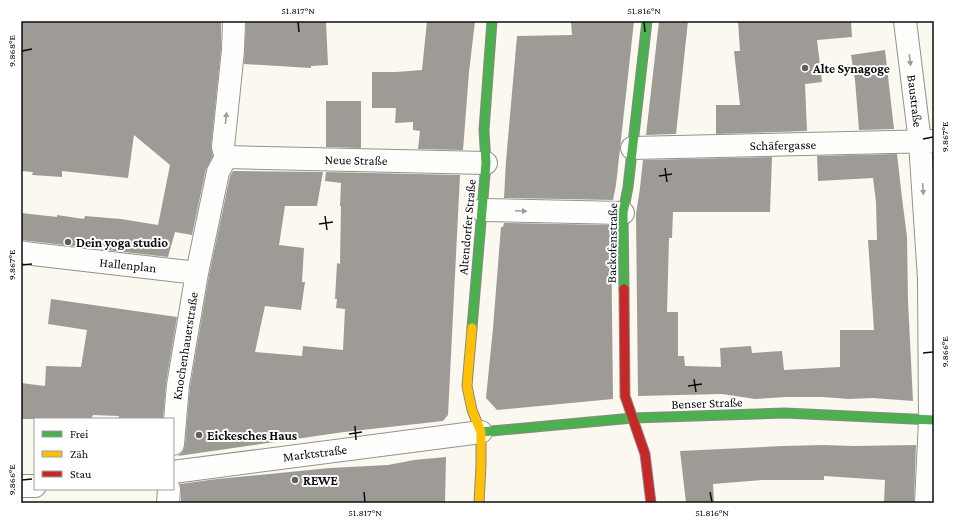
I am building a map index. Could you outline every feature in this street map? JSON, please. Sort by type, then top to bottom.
[{"type":"main road","name":"Altendorfer Straße","points":[[481,432],[472,410],[467,386],[486,163],[484,130],[492,21]]},
{"type":"main road","name":"Backofenstraße","points":[[647,21],[628,187],[623,213],[625,396],[645,454],[651,503]]},
{"type":"main road","name":"Benser Straße","points":[[481,432],[633,418],[785,413],[932,420]]},
{"type":"main road","points":[[479,503],[481,432]]},
{"type":"street","points":[[196,273],[218,172],[226,157],[223,147],[233,50],[234,21]]},
{"type":"street","name":"Baustraße","points":[[905,21],[927,141],[932,420],[926,503]]},
{"type":"street","name":"Schäfergasse","points":[[632,148],[927,141]]},
{"type":"street","name":"Neue Straße","points":[[226,157],[486,163]]},
{"type":"street","points":[[482,210],[623,213]]},
{"type":"street","name":"Hallenplan","points":[[21,252],[196,273]]},
{"type":"street","name":"Knochenhauerstraße","points":[[174,432],[178,385],[196,273]]},
{"type":"street","name":"Marktstraße","points":[[174,472],[481,432]]},
{"type":"street","points":[[21,486],[34,486]]},
{"type":"street","points":[[168,503],[169,490]]},
{"type":"building","points":[[21,21],[221,21],[221,49],[211,146],[213,156],[206,169],[192,235],[175,232],[168,257],[21,240],[21,213],[57,217],[57,215],[84,219],[85,216],[121,219],[158,225],[170,165],[134,135],[128,178],[62,171],[62,177],[32,175],[33,172],[21,171]]},
{"type":"building","points":[[246,21],[326,21],[328,65],[311,66],[311,68],[244,64]]},
{"type":"building","points":[[427,21],[475,21],[469,72],[463,150],[418,149],[420,131],[413,130],[413,122],[395,123],[396,108],[372,108],[372,72],[422,70]]},
{"type":"building","points":[[634,21],[616,185],[613,200],[504,198],[517,36],[572,35],[571,22]]},
{"type":"building","points":[[659,21],[688,21],[676,134],[646,135]]},
{"type":"building","points":[[738,21],[851,21],[852,37],[817,40],[822,82],[805,84],[807,131],[716,134],[716,105],[740,105],[734,51],[740,51]]},
{"type":"building","points":[[885,50],[894,129],[859,130],[855,80],[851,55]]},
{"type":"building","points":[[326,101],[361,101],[361,148],[326,147]]},
{"type":"building","points":[[897,154],[907,237],[908,301],[913,401],[873,398],[849,399],[822,397],[755,399],[722,394],[638,396],[636,214],[643,160],[772,157],[770,212],[673,212],[672,238],[669,238],[667,312],[678,312],[678,356],[684,356],[685,366],[721,367],[720,348],[751,346],[752,353],[782,351],[784,370],[840,367],[840,330],[874,330],[868,240],[877,240],[876,202],[873,178],[818,181],[817,156]]},
{"type":"building","points":[[233,171],[323,172],[317,206],[285,206],[279,245],[304,248],[302,282],[305,282],[301,310],[265,306],[255,352],[302,356],[303,346],[343,350],[345,309],[336,308],[337,299],[335,299],[337,263],[340,264],[341,183],[325,181],[326,172],[460,175],[448,415],[443,421],[344,432],[178,456],[183,451],[185,445],[190,387],[209,275],[230,176]]},
{"type":"building","points":[[504,223],[611,225],[613,399],[497,410],[486,398],[501,227],[503,227]]},
{"type":"building","points":[[51,299],[177,317],[166,383],[163,418],[118,418],[119,416],[93,415],[92,418],[21,419],[21,383],[45,386],[46,366],[81,367],[87,330],[48,324]]},
{"type":"building","points":[[823,445],[916,445],[914,503],[884,503],[885,480],[824,476],[824,480],[762,480],[713,484],[714,503],[686,503],[680,451]]},
{"type":"building","points":[[446,457],[445,503],[181,503],[180,484],[330,468],[388,465],[414,460]]},
{"type":"traffic: fast","points":[[472,328],[486,163],[484,130],[492,21]]},
{"type":"traffic: fast","points":[[624,289],[623,213],[628,187],[647,21]]},
{"type":"traffic: fast","points":[[481,432],[633,418],[785,413],[934,420]]},
{"type":"traffic: slow","points":[[472,328],[467,386],[472,410],[481,432],[479,503]]},
{"type":"traffic: jam","points":[[624,289],[625,396],[645,454],[651,503]]},
{"type":"place","name":"Alte Synagoge","points":[[805,68]]},
{"type":"place","name":"Dein yoga studio","points":[[68,242]]},
{"type":"place","name":"Eickesches Haus","points":[[199,435]]},
{"type":"place","name":"REWE","points":[[295,480]]}]
